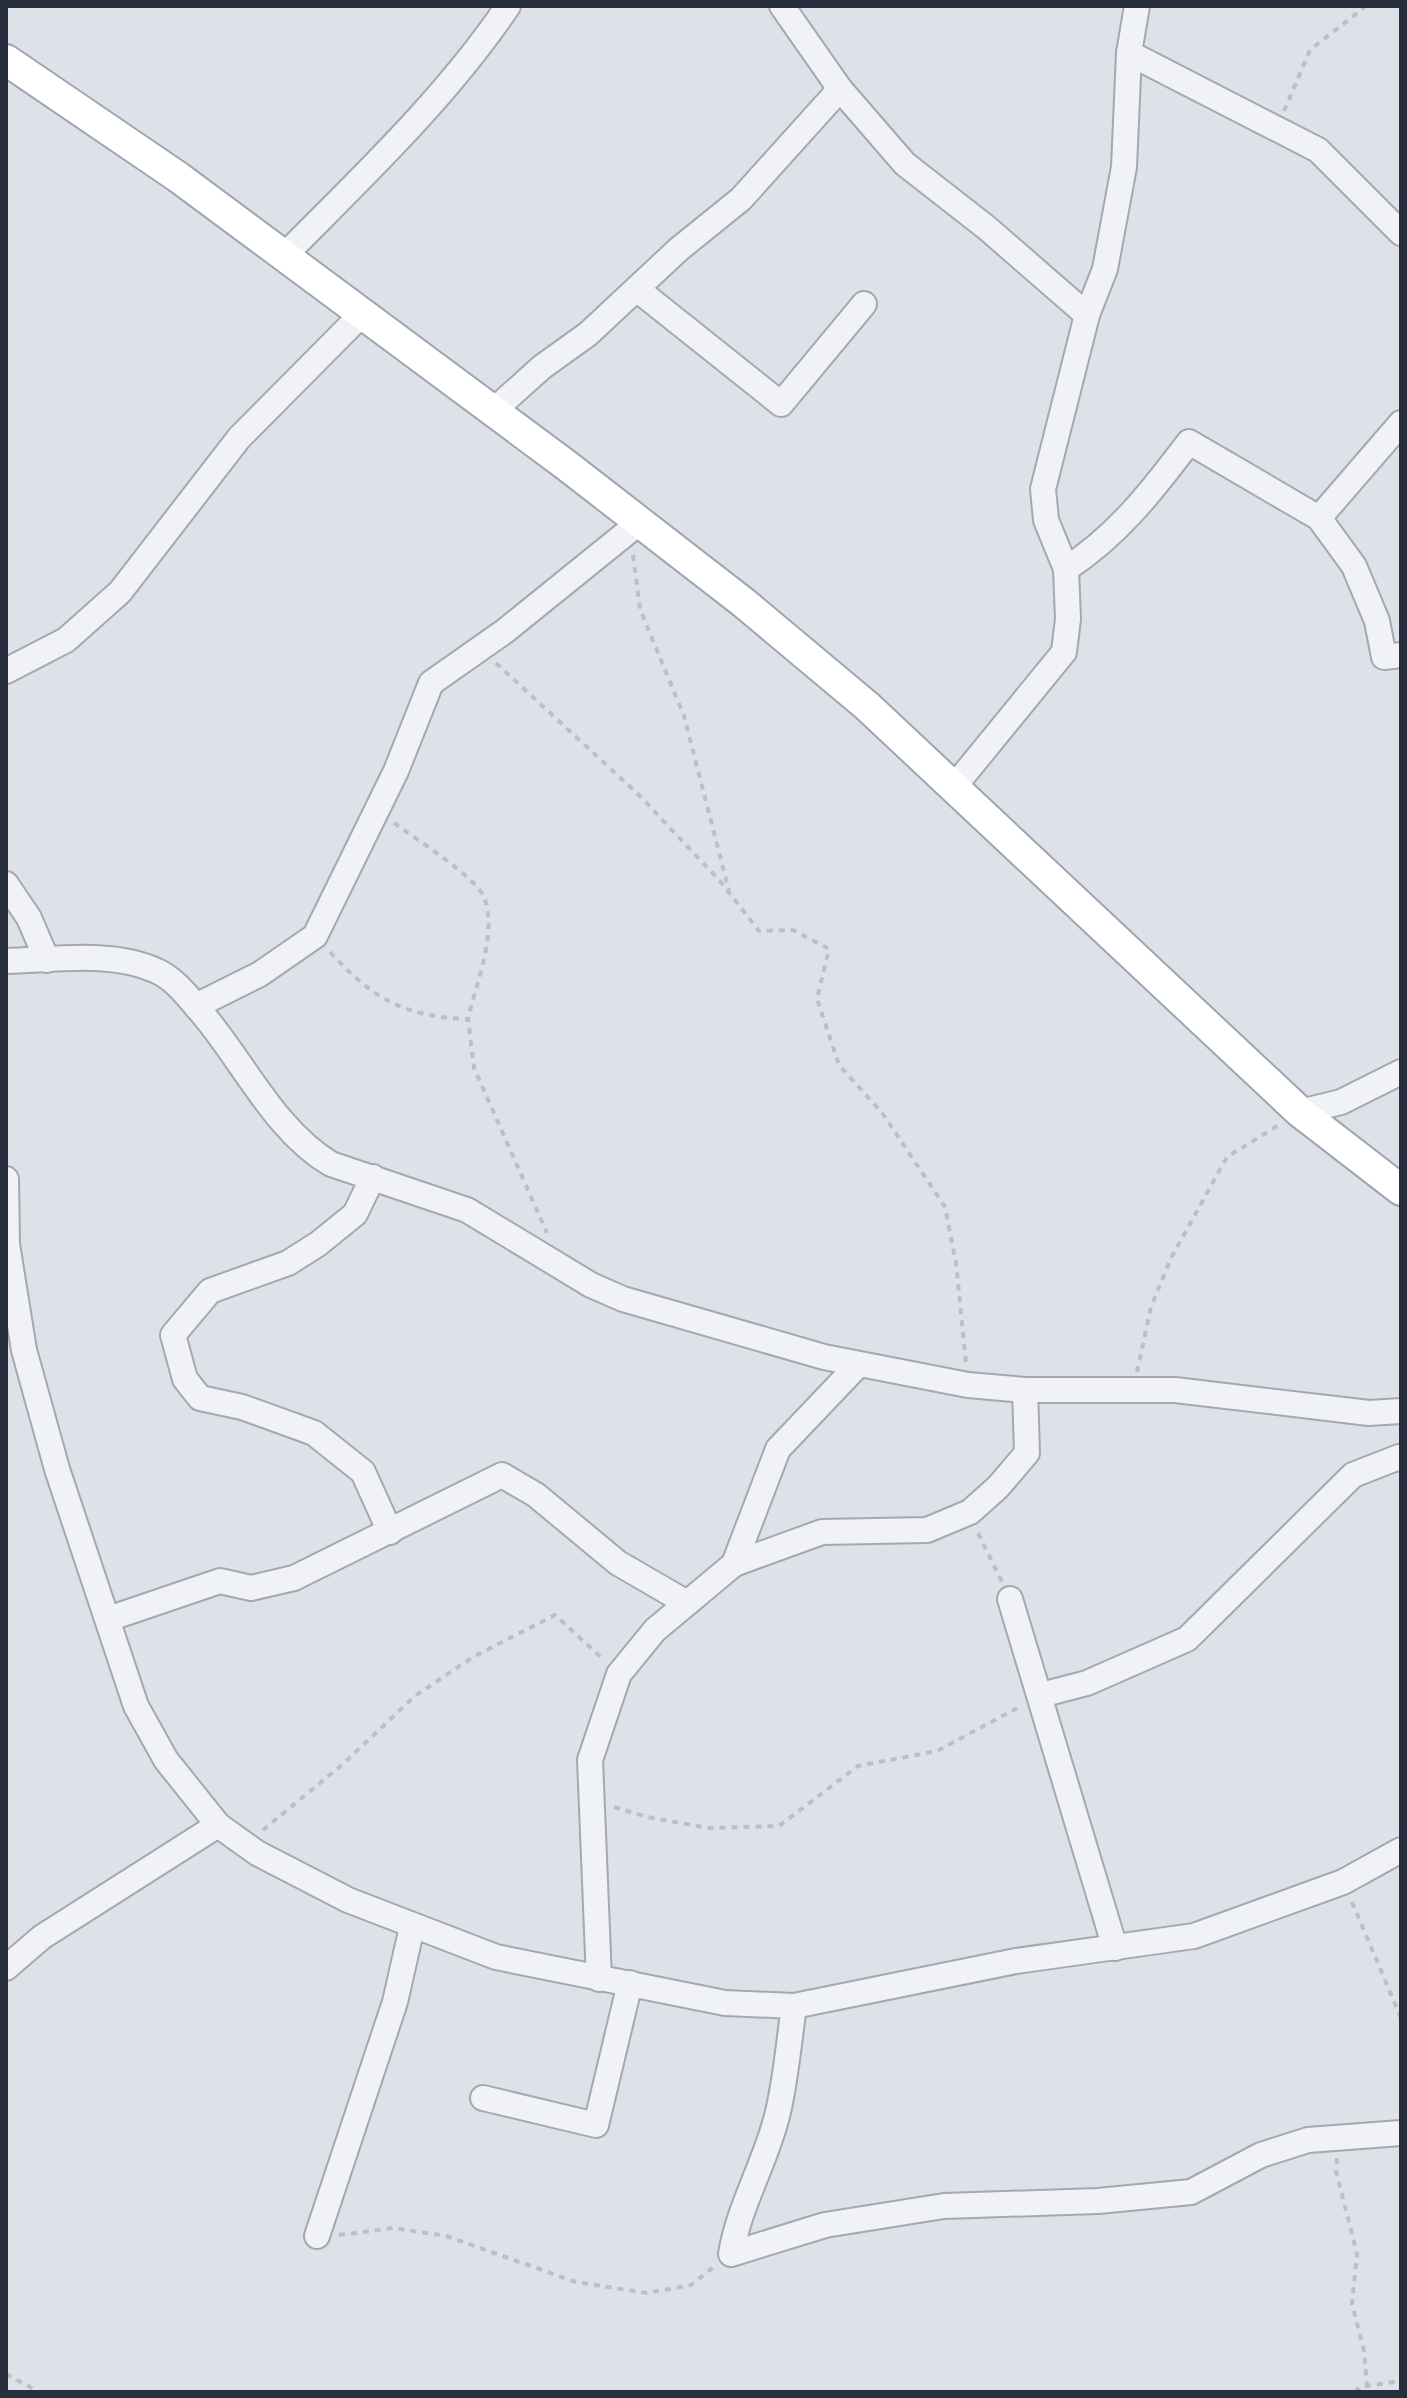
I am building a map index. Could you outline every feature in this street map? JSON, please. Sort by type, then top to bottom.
[{"type":"main road","points":[[6,60],[178,177],[493,411],[744,603],[867,706],[1300,1112],[1401,1190]]},
{"type":"street","points":[[284,256],[374,166],[487,38],[508,6]]},
{"type":"street","points":[[782,6],[840,89],[905,164],[987,228],[1087,315]]},
{"type":"street","points":[[953,788],[1064,652],[1068,619],[1066,569],[1046,520],[1043,489],[1087,315],[1105,269],[1124,167],[1129,53],[1137,6]]},
{"type":"street","points":[[1129,53],[1318,150],[1401,233]]},
{"type":"street","points":[[493,411],[741,199],[840,89]]},
{"type":"street","points":[[638,290],[781,404],[864,304]]},
{"type":"street","points":[[6,671],[66,640],[120,592],[239,438],[362,314]]},
{"type":"street","points":[[1319,518],[1401,423]]},
{"type":"street","points":[[1066,569],[1099,547],[1122,526],[1189,442],[1319,518],[1354,566],[1377,621],[1384,657],[1401,655]]},
{"type":"street","points":[[196,1006],[260,974],[315,936],[377,811],[431,683],[482,647],[640,522]]},
{"type":"street","points":[[6,884],[29,918],[47,960]]},
{"type":"street","points":[[6,961],[127,962],[158,971],[196,1006],[266,1098],[313,1153],[331,1164],[467,1210],[623,1299],[858,1365],[968,1385],[1025,1390],[1175,1390],[1369,1413],[1401,1411]]},
{"type":"street","points":[[1300,1112],[1341,1102],[1401,1072]]},
{"type":"street","points":[[373,1177],[355,1214],[318,1244],[288,1263],[210,1291],[173,1335],[185,1379],[200,1398],[242,1407],[314,1433],[363,1472],[390,1532]]},
{"type":"street","points":[[6,1179],[7,1244],[24,1350],[57,1469],[136,1706],[166,1760],[218,1825],[245,1845],[348,1900],[496,1957],[725,2003],[794,2006],[1002,1963],[1194,1936],[1343,1882],[1401,1850]]},
{"type":"street","points":[[734,1564],[778,1449],[858,1365]]},
{"type":"street","points":[[599,1979],[595,1815],[591,1800],[590,1760],[619,1674],[655,1630],[734,1564],[822,1532],[927,1530],[970,1512],[998,1487],[1027,1453],[1025,1390]]},
{"type":"street","points":[[1041,1695],[1087,1683],[1187,1639],[1353,1475],[1401,1459]]},
{"type":"street","points":[[108,1619],[220,1581],[251,1588],[294,1578],[502,1475],[536,1495],[618,1563],[687,1603]]},
{"type":"street","points":[[1010,1599],[1115,1948]]},
{"type":"street","points":[[6,1968],[42,1937],[218,1825]]},
{"type":"street","points":[[317,2236],[395,2002],[412,1927]]},
{"type":"street","points":[[483,2098],[596,2125],[630,1983]]},
{"type":"street","points":[[794,2006],[778,2111],[756,2182],[735,2229],[731,2254],[825,2225],[944,2206],[1098,2201],[1191,2192],[1261,2155],[1308,2140],[1401,2133]]},
{"type":"path","points":[[1277,128],[1310,50],[1366,6]]},
{"type":"path","points":[[640,522],[632,563],[640,609],[684,716],[730,894]]},
{"type":"path","points":[[482,647],[508,678],[533,694],[639,795],[730,894],[759,931],[793,930],[829,949],[817,999],[839,1065],[883,1114],[945,1207],[956,1263],[968,1385]]},
{"type":"path","points":[[377,811],[453,866],[484,896],[488,932],[468,1019],[474,1068],[518,1173],[564,1268]]},
{"type":"path","points":[[315,936],[363,988],[402,1007],[438,1018],[468,1019]]},
{"type":"path","points":[[1134,1390],[1151,1307],[1171,1258],[1227,1157],[1300,1112]]},
{"type":"path","points":[[970,1512],[1010,1599]]},
{"type":"path","points":[[245,1845],[343,1764],[415,1696],[473,1657],[555,1615],[619,1674]]},
{"type":"path","points":[[591,1800],[647,1817],[709,1828],[779,1826],[858,1766],[937,1751],[1041,1695]]},
{"type":"path","points":[[1343,1882],[1401,2018]]},
{"type":"path","points":[[1336,2171],[1357,2254],[1352,2304],[1364,2351],[1367,2387]]},
{"type":"path","points":[[317,2236],[393,2228],[446,2236],[576,2282],[647,2293],[691,2285],[731,2254]]},
{"type":"path","points":[[6,2374],[39,2392]]},
{"type":"path","points":[[1355,2392],[1401,2381]]}]
